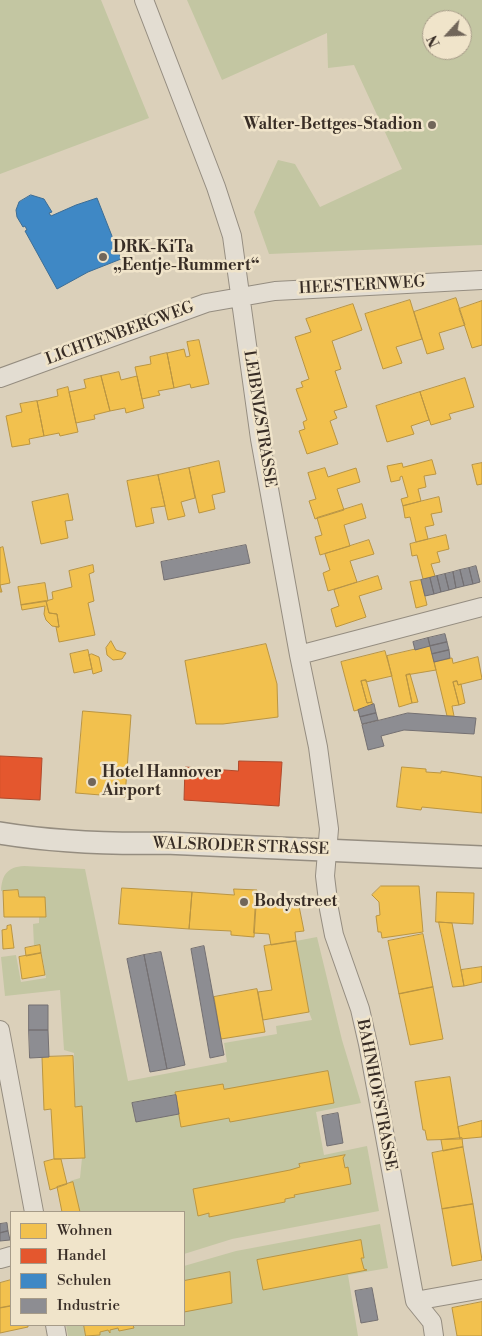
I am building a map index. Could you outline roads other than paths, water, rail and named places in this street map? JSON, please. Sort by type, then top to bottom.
[{"type":"street","name":"LEIBNIZSTRASSE","points":[[144,0],[232,236],[242,296],[260,439],[299,655],[318,747],[328,829],[326,850]]},
{"type":"street","name":"HEESTERNWEG","points":[[242,296],[275,291],[482,280]]},
{"type":"street","name":"LICHTENBERGWEG","points":[[0,378],[206,303],[242,296]]},
{"type":"street","points":[[299,655],[482,607]]},
{"type":"street","name":"WALSRODER STRASSE","points":[[0,833],[38,839],[116,844],[165,843],[482,857]]},
{"type":"street","name":"BAHNHOFSTRASSE","points":[[326,850],[325,876],[334,935],[360,1009],[368,1044],[415,1302]]},
{"type":"street","points":[[0,1030],[8,1116],[34,1211]]},
{"type":"street","points":[[434,1336],[432,1322],[415,1302],[482,1289]]},
{"type":"place","name":"Walter-Bettges-Stadion","points":[[432,125]]},
{"type":"place","name":"DRK-KiTa „Eentje-Rummert“","points":[[103,257]]},
{"type":"place","name":"Hotel Hannover Airport","points":[[92,782]]},
{"type":"place","name":"Bodystreet","points":[[244,902]]}]
